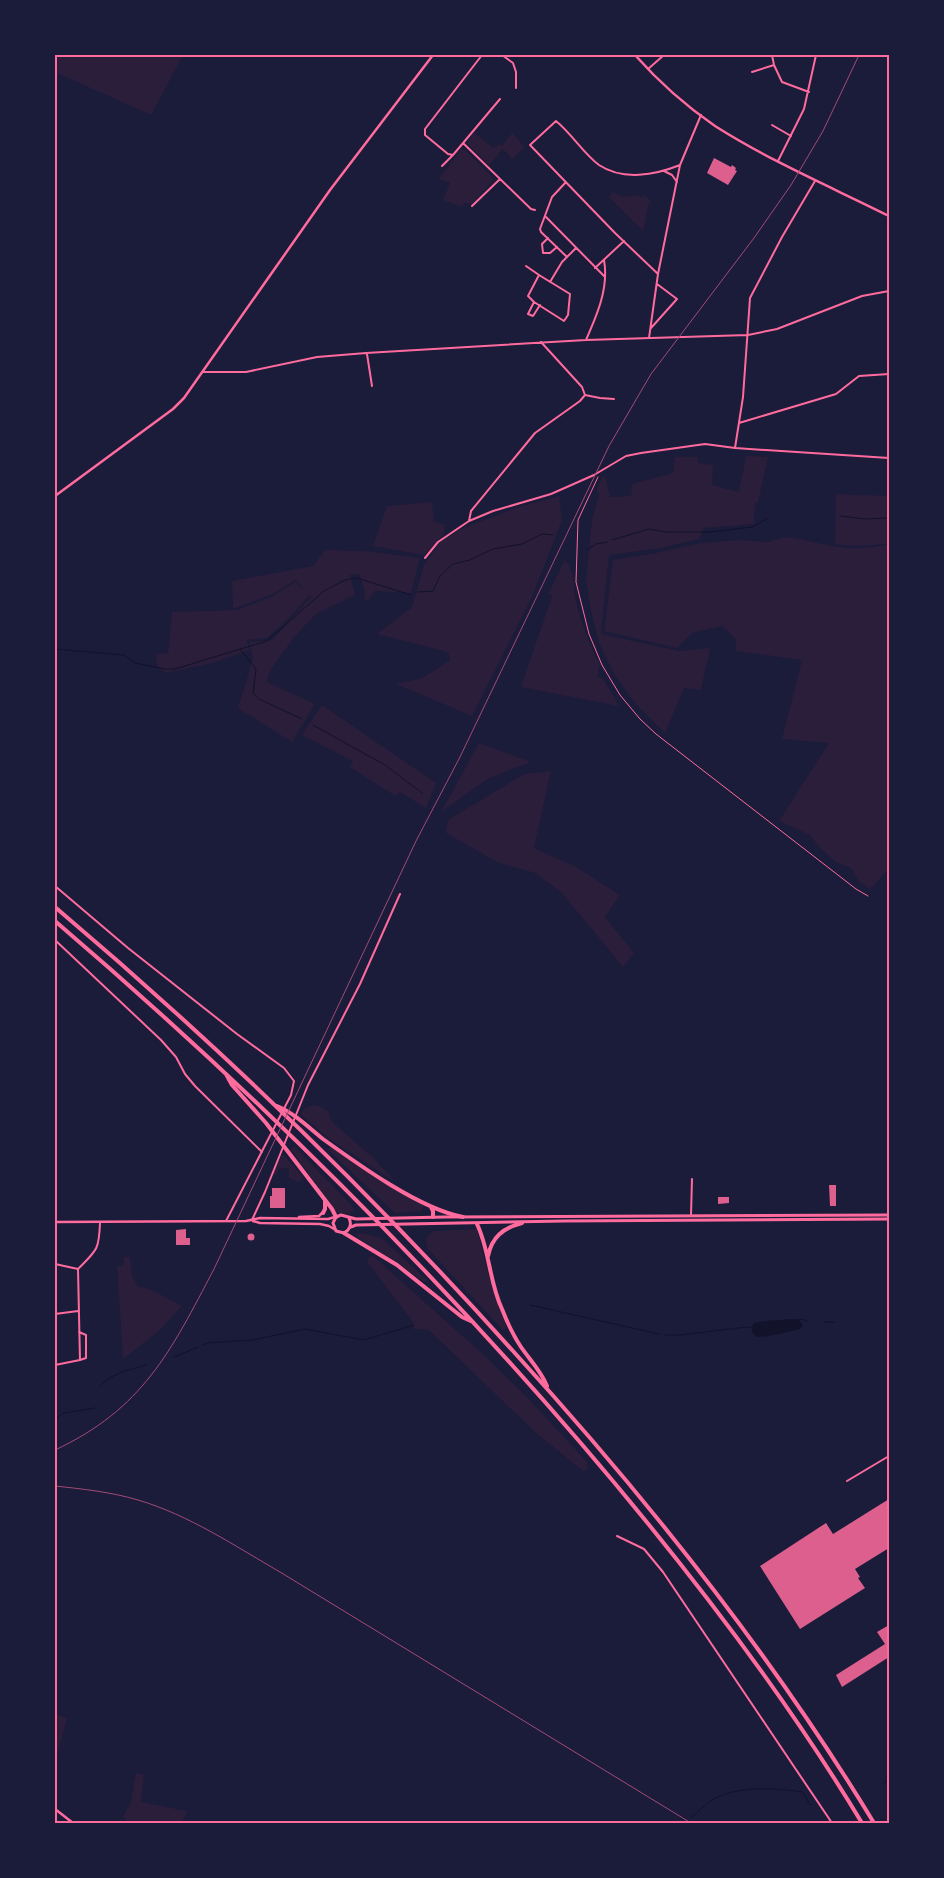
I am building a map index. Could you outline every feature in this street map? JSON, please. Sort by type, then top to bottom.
[{"type":"highway","points":[[55,907],[178,1015],[301,1130],[411,1240],[549,1390],[657,1517],[765,1658],[838,1764],[874,1823]]},
{"type":"highway","points":[[55,921],[224,1070],[270,1114],[396,1240],[542,1398],[635,1507],[758,1664],[825,1762],[862,1823]]},
{"type":"highway","points":[[224,1070],[232,1085],[266,1123],[336,1217]]},
{"type":"highway","points":[[275,1105],[287,1110],[358,1162],[430,1205],[447,1213],[463,1217]]},
{"type":"highway","points":[[323,1213],[326,1209],[325,1201]]},
{"type":"highway","points":[[430,1205],[433,1217]]},
{"type":"highway","points":[[488,1261],[491,1246],[499,1233],[506,1228],[522,1223]]},
{"type":"highway","points":[[477,1224],[494,1289],[506,1319],[520,1344],[543,1376],[549,1390]]},
{"type":"highway","points":[[344,1233],[397,1265],[462,1317],[474,1323]]},
{"type":"main road","points":[[55,496],[173,409],[184,398],[313,214],[433,55]]},
{"type":"main road","points":[[634,55],[648,70],[701,115],[755,149],[889,216]]},
{"type":"main road","points":[[292,1219],[318,1216],[323,1213]]},
{"type":"main road","points":[[55,1222],[251,1221],[260,1218],[328,1219],[344,1215],[348,1218],[889,1219]]},
{"type":"main road","points":[[251,1221],[260,1224],[320,1224],[329,1226],[338,1233],[344,1233],[350,1227],[356,1225],[889,1215]]},
{"type":"main road","points":[[334,1229],[332,1223],[336,1217]]},
{"type":"main road","points":[[425,1224],[433,1217]]},
{"type":"main road","points":[[468,1217],[477,1224]]},
{"type":"main road","points":[[277,1218],[277,1224]]},
{"type":"main road","points":[[348,1218],[350,1227]]},
{"type":"main road","points":[[55,1809],[73,1823]]},
{"type":"street","points":[[453,155],[448,154],[424,135],[425,129],[482,55]]},
{"type":"street","points":[[502,55],[514,63],[516,88]]},
{"type":"street","points":[[648,70],[664,55]]},
{"type":"street","points":[[772,55],[774,65],[782,82],[809,92]]},
{"type":"street","points":[[778,161],[804,109],[816,55]]},
{"type":"street","points":[[752,72],[774,65]]},
{"type":"street","points":[[442,166],[500,99]]},
{"type":"street","points":[[649,338],[658,274],[680,165],[701,115]]},
{"type":"street","points":[[658,274],[530,145],[556,121],[599,164],[615,173],[640,174],[664,171],[680,165]]},
{"type":"street","points":[[772,125],[791,136]]},
{"type":"street","points":[[463,143],[531,209],[535,210]]},
{"type":"street","points":[[664,171],[672,175],[677,182]]},
{"type":"street","points":[[472,206],[500,179]]},
{"type":"street","points":[[734,448],[739,423],[750,298],[782,237],[816,180]]},
{"type":"street","points":[[566,182],[552,197],[540,229],[567,257]]},
{"type":"street","points":[[546,217],[604,277]]},
{"type":"street","points":[[548,238],[542,244],[543,253],[550,253],[557,247]]},
{"type":"street","points":[[595,268],[624,241]]},
{"type":"street","points":[[550,282],[562,262],[576,248]]},
{"type":"street","points":[[586,340],[600,307],[604,260]]},
{"type":"street","points":[[526,266],[570,294],[568,317],[564,321],[529,298],[528,294],[540,275]]},
{"type":"street","points":[[650,328],[677,299],[657,284]]},
{"type":"street","points":[[202,372],[246,372],[317,357],[366,353],[541,342],[748,335],[777,329],[862,296],[889,291]]},
{"type":"street","points":[[534,302],[528,314],[533,316],[540,305]]},
{"type":"street","points":[[541,342],[582,387],[585,395]]},
{"type":"street","points":[[366,353],[372,386]]},
{"type":"street","points":[[739,423],[836,394],[859,376],[889,374]]},
{"type":"street","points":[[585,395],[614,399]]},
{"type":"street","points":[[469,521],[471,511],[535,433],[580,401],[585,395]]},
{"type":"street","points":[[425,558],[438,542],[469,521],[493,511],[551,494],[599,473],[626,456],[705,444],[734,448],[889,458]]},
{"type":"street","points":[[55,886],[128,948],[237,1034],[289,1072],[294,1081],[292,1092],[226,1221]]},
{"type":"street","points":[[251,1221],[265,1192],[308,1085],[360,984],[400,894]]},
{"type":"street","points":[[55,940],[161,1040],[176,1057],[185,1074],[195,1086],[262,1152]]},
{"type":"street","points":[[691,1218],[692,1179]]},
{"type":"street","points":[[80,1360],[78,1269],[94,1254],[99,1243],[100,1222]]},
{"type":"street","points":[[55,1264],[78,1269]]},
{"type":"street","points":[[55,1314],[78,1311]]},
{"type":"street","points":[[55,1365],[86,1358],[86,1335],[79,1332]]},
{"type":"street","points":[[847,1481],[889,1456]]},
{"type":"street","points":[[616,1536],[644,1549],[663,1572],[832,1823]]},
{"type":"path","points":[[599,473],[578,520],[576,582],[589,634],[598,658],[617,692],[640,719],[656,734],[856,889],[868,896]]},
{"type":"shaded area","points":[[56,55],[183,55],[151,115],[55,72]]},
{"type":"shaded area","points":[[474,133],[494,148],[499,144],[502,146],[512,133],[525,147],[512,159],[503,149],[489,165],[467,143]]},
{"type":"shaded area","points":[[461,149],[465,150],[492,177],[493,181],[472,204],[465,203],[462,207],[443,200],[450,183],[439,179]]},
{"type":"shaded area","points":[[613,192],[623,197],[638,195],[642,198],[644,195],[651,202],[648,206],[643,231],[609,197]]},
{"type":"shaded area","points":[[746,456],[768,457],[758,502],[755,503],[754,524],[704,528],[699,539],[661,548],[609,555],[601,634],[679,651],[710,648],[701,690],[684,688],[665,733],[635,703],[614,674],[599,643],[586,581],[592,520],[599,494],[596,491],[602,478],[605,476],[610,497],[631,496],[632,484],[673,473],[675,457],[697,457],[698,463],[713,465],[712,485],[739,492]]},
{"type":"shaded area","points":[[836,494],[889,496],[889,543],[862,546],[835,544]]},
{"type":"shaded area","points":[[559,496],[562,520],[552,546],[531,599],[472,716],[396,684],[423,678],[450,660],[448,652],[377,634],[412,607],[424,565],[441,541],[465,527],[519,507]]},
{"type":"shaded area","points":[[432,502],[434,521],[445,525],[444,534],[424,555],[373,546],[387,506]]},
{"type":"shaded area","points":[[785,537],[850,548],[889,545],[889,869],[870,889],[859,881],[851,868],[837,863],[819,847],[810,835],[779,821],[829,743],[782,739],[802,660],[736,651],[736,639],[722,626],[692,633],[677,648],[604,631],[613,560],[701,543],[740,540],[767,542]]},
{"type":"shaded area","points":[[325,550],[366,551],[420,558],[411,593],[375,591],[368,601],[365,600],[364,588],[359,574],[350,575],[355,595],[316,614],[295,636],[269,672],[267,682],[315,704],[292,742],[238,708],[253,659],[249,642],[272,640],[311,597],[310,595],[267,638],[247,640],[249,650],[216,662],[166,673],[157,666],[156,654],[168,653],[172,612],[237,610],[271,597],[295,582],[305,591],[295,580],[275,593],[233,609],[232,581],[313,566]]},
{"type":"shaded area","points":[[565,560],[573,576],[581,621],[600,665],[597,676],[604,680],[619,706],[521,687],[552,596],[548,594]]},
{"type":"shaded area","points":[[322,705],[436,783],[426,808],[400,792],[395,796],[350,767],[353,761],[302,735]]},
{"type":"shaded area","points":[[479,743],[531,762],[489,778],[441,812]]},
{"type":"shaded area","points":[[551,771],[534,848],[576,867],[620,895],[605,917],[634,953],[623,967],[562,893],[535,873],[499,863],[446,833],[448,820],[524,774]]},
{"type":"shaded area","points":[[313,1105],[328,1111],[332,1122],[375,1159],[392,1180],[329,1139],[301,1114],[305,1108]]},
{"type":"shaded area","points":[[294,1146],[351,1205],[354,1209],[350,1214],[337,1213],[291,1150]]},
{"type":"shaded area","points":[[331,1146],[422,1204],[424,1206],[421,1211],[395,1213],[328,1150]]},
{"type":"shaded area","points":[[283,1154],[304,1178],[298,1182],[289,1178],[289,1169],[280,1168],[276,1175],[272,1175]]},
{"type":"shaded area","points":[[477,1229],[492,1288],[506,1326],[505,1329],[502,1329],[427,1246],[427,1237],[434,1231]]},
{"type":"shaded area","points":[[360,1233],[379,1237],[385,1241],[427,1282],[422,1281],[397,1262],[358,1238],[356,1235]]},
{"type":"shaded area","points":[[373,1256],[486,1357],[527,1397],[587,1462],[588,1470],[583,1471],[535,1432],[429,1330],[414,1329],[413,1322],[368,1263],[368,1258]]},
{"type":"shaded area","points":[[124,1257],[130,1257],[132,1277],[138,1286],[152,1290],[182,1306],[159,1331],[123,1359],[117,1267],[123,1265]]},
{"type":"shaded area","points":[[799,1319],[803,1326],[800,1329],[768,1336],[757,1337],[752,1332],[753,1324]]},
{"type":"shaded area","points":[[55,1714],[67,1718],[58,1752],[55,1778]]},
{"type":"shaded area","points":[[136,1773],[144,1775],[141,1802],[187,1811],[182,1823],[130,1823],[123,1817],[131,1802]]},
{"type":"building","points":[[714,158],[736,168],[735,170],[737,171],[728,185],[707,173]]},
{"type":"building","points":[[829,1185],[836,1185],[836,1206],[830,1206]]},
{"type":"building","points":[[272,1188],[285,1188],[285,1208],[270,1208]]},
{"type":"building","points":[[718,1197],[729,1197],[729,1203],[718,1204]]},
{"type":"building","points":[[186,1229],[186,1238],[190,1238],[190,1245],[176,1245],[176,1230]]},
{"type":"building","points":[[251,1233],[255,1237],[251,1241],[247,1237]]},
{"type":"building","points":[[889,1499],[889,1548],[855,1569],[860,1577],[858,1578],[865,1588],[800,1629],[760,1566],[826,1523],[833,1534]]},
{"type":"building","points":[[889,1625],[889,1657],[842,1687],[836,1675],[885,1644],[877,1632]]},
{"type":"waterway","points":[[840,516],[865,519],[889,518]]},
{"type":"waterway","points":[[612,540],[649,529],[666,532],[710,532],[752,527],[768,518]]},
{"type":"waterway","points":[[418,592],[433,591],[440,576],[453,564],[470,560],[493,549],[522,544],[542,534],[553,535]]},
{"type":"waterway","points":[[588,549],[596,544],[607,542]]},
{"type":"waterway","points":[[55,649],[124,655],[135,663],[175,669],[267,641],[324,591],[345,580],[357,578],[411,595]]},
{"type":"waterway","points":[[240,649],[256,669],[253,693],[259,699],[302,719]]},
{"type":"waterway","points":[[313,725],[385,765],[422,793]]},
{"type":"waterway","points":[[530,1305],[659,1334]]},
{"type":"waterway","points":[[800,1319],[808,1321]]},
{"type":"waterway","points":[[824,1322],[834,1322]]},
{"type":"waterway","points":[[202,1345],[252,1340],[305,1329],[364,1340],[414,1325]]},
{"type":"waterway","points":[[665,1335],[747,1327],[754,1328]]},
{"type":"waterway","points":[[174,1357],[198,1347]]},
{"type":"waterway","points":[[100,1386],[115,1375],[146,1365]]},
{"type":"waterway","points":[[55,1419],[64,1413],[95,1408]]},
{"type":"waterway","points":[[884,1783],[889,1779]]},
{"type":"waterway","points":[[691,1817],[712,1800],[722,1795],[745,1790],[780,1789],[803,1792],[810,1805],[812,1804]]},
{"type":"railway","points":[[55,1450],[85,1434],[111,1416],[133,1396],[151,1375],[183,1326],[214,1269],[416,841],[460,757],[609,446],[651,374],[754,238],[791,185],[823,131],[859,55]]},
{"type":"railway","points":[[55,1486],[128,1497],[157,1506],[211,1532],[280,1572],[691,1823]]}]
